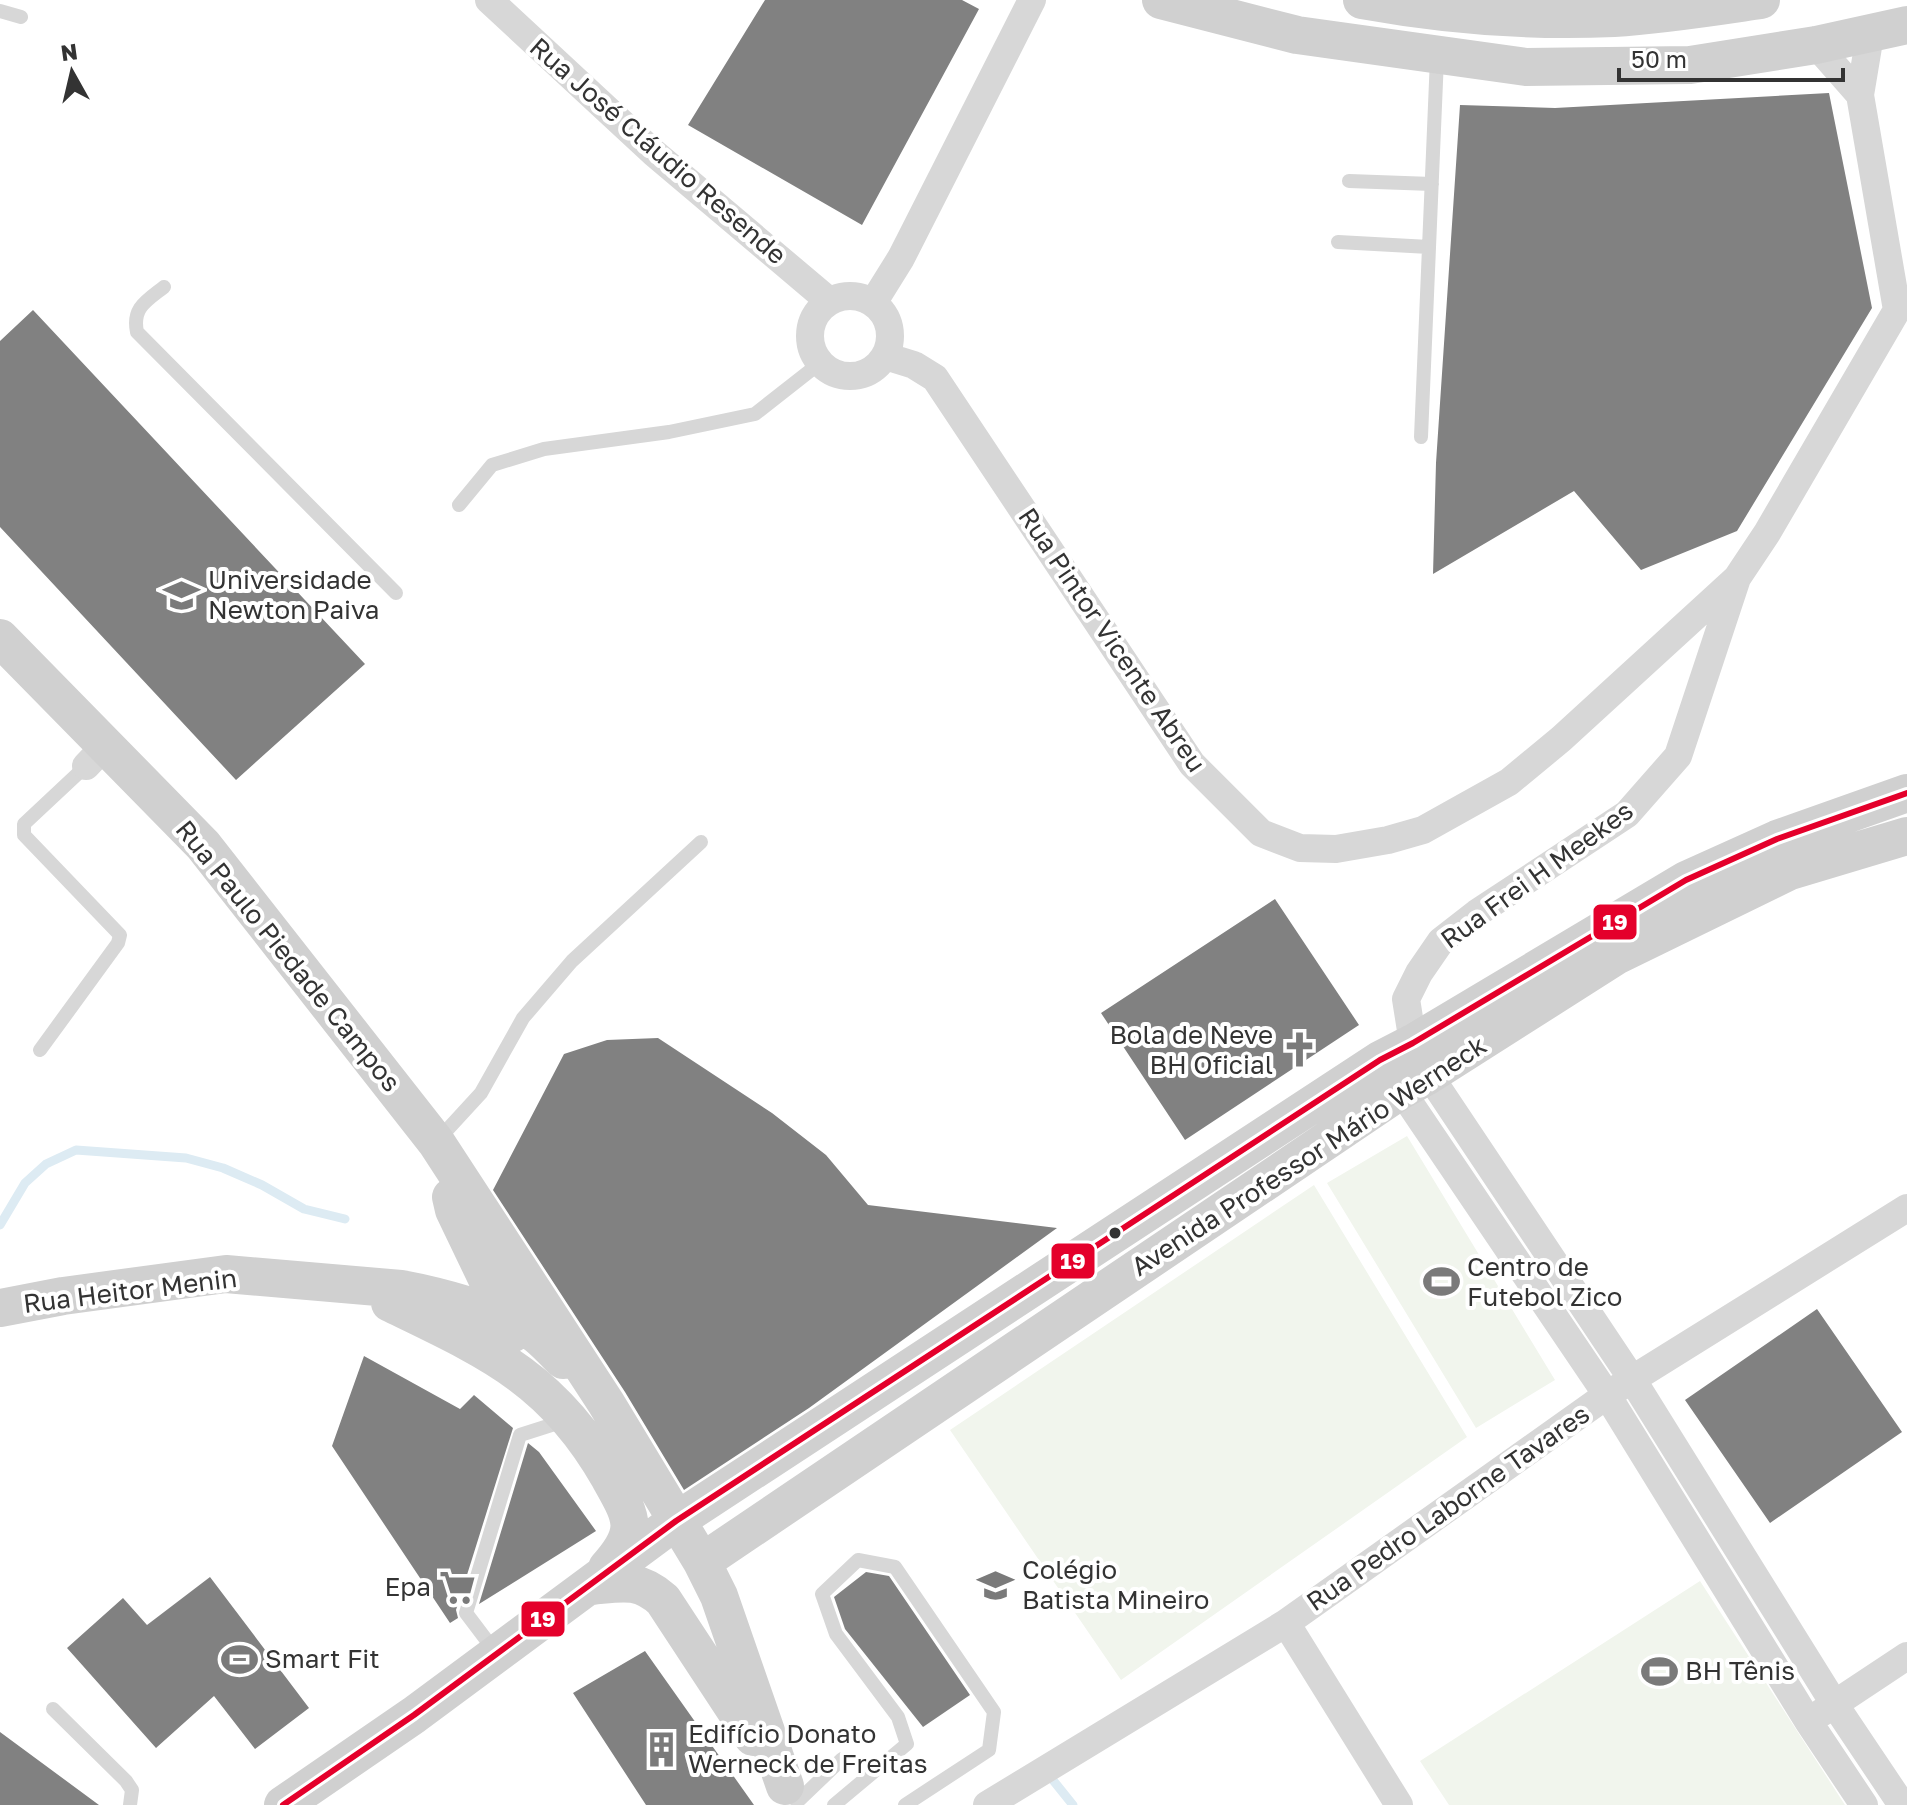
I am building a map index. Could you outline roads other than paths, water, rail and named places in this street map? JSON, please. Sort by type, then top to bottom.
[{"type":"main road","points":[[1161,0],[1297,35],[1526,67],[1690,65],[1816,45],[1872,17],[1907,25]]},
{"type":"main road","points":[[1362,0],[1424,11],[1587,18],[1630,16],[1759,0],[1816,45]]},
{"type":"main road","name":"Rua Paulo Piedade Campos","points":[[1,642],[96,756],[203,845],[436,1142],[606,1403],[702,1562],[804,1799]]},
{"type":"main road","name":"Avenida Professor Mário Werneck","points":[[702,1562],[1602,928],[1686,880],[1777,839],[1907,793]]},
{"type":"main road","name":"Avenida Professor Mário Werneck","points":[[283,1805],[592,1586],[676,1521],[1406,1067],[1616,956],[1790,871],[1907,836]]},
{"type":"main road","name":"Rua Paulo Piedade Campos","points":[[436,1142],[454,1210],[505,1319],[557,1406]]},
{"type":"main road","points":[[421,1293],[451,1271],[457,1258],[454,1210]]},
{"type":"main road","name":"Rua Heitor Menin","points":[[0,1308],[63,1296],[226,1274],[421,1293],[505,1319],[534,1332],[606,1403]]},
{"type":"main road","name":"Rua Heitor Menin","points":[[355,1286],[474,1344],[514,1368],[557,1406],[593,1448],[629,1513],[626,1547],[592,1586]]},
{"type":"main road","points":[[592,1586],[632,1583],[649,1588],[663,1600],[804,1799]]},
{"type":"street","name":"Rua José Cláudio Resende","points":[[489,0],[654,153],[828,300]]},
{"type":"street","points":[[873,303],[901,258],[1032,0]]},
{"type":"street","points":[[1872,17],[1860,95],[1902,310]]},
{"type":"street","points":[[1816,45],[1860,95]]},
{"type":"street","points":[[843,296],[859,297],[873,303],[885,317],[889,328],[885,356],[870,370],[857,375],[829,371],[813,352],[811,325],[828,300],[843,296]]},
{"type":"street","name":"Rua Pintor Vicente Abreu","points":[[885,356],[914,365],[935,378],[1192,764],[1261,833],[1300,848],[1336,849],[1423,830],[1509,782],[1561,739],[1737,578],[1902,310]]},
{"type":"street","name":"Rua Frei H Meekes","points":[[1406,1067],[1406,999],[1441,941],[1477,913],[1627,814],[1678,756],[1737,578]]},
{"type":"street","points":[[1406,1067],[1632,1379],[1835,1705],[1902,1805]]},
{"type":"street","points":[[1406,1067],[1808,1721],[1864,1805]]},
{"type":"street","name":"Rua Pedro Laborne Tavares","points":[[987,1805],[1286,1623],[1607,1395],[1907,1208]]},
{"type":"street","points":[[1286,1623],[1399,1805]]},
{"type":"street","points":[[1808,1721],[1907,1656]]},
{"type":"lane","points":[[0,11],[21,17]]},
{"type":"lane","points":[[1421,437],[1437,55]]},
{"type":"lane","points":[[1349,181],[1432,184]]},
{"type":"lane","points":[[1338,242],[1429,247]]},
{"type":"lane","points":[[164,287],[138,308],[134,320],[137,332],[396,593]]},
{"type":"lane","points":[[459,505],[492,465],[544,449],[669,432],[755,414],[820,363]]},
{"type":"lane","points":[[40,1050],[118,943],[120,935],[24,835],[24,824],[96,756]]},
{"type":"lane","points":[[436,1142],[481,1093],[523,1018],[572,961],[701,842]]},
{"type":"lane","points":[[497,1654],[466,1613],[520,1435],[557,1406]]},
{"type":"lane","points":[[804,1799],[907,1744],[898,1717],[836,1634],[822,1594],[858,1560],[895,1567],[994,1712],[989,1750],[905,1805]]},
{"type":"lane","points":[[53,1709],[126,1781],[132,1790],[130,1805]]},
{"type":"lane","points":[[804,1799],[842,1759]]},
{"type":"waterway","points":[[0,1225],[25,1183],[46,1164],[76,1150],[186,1158],[223,1168],[262,1185],[304,1209],[345,1219]]},
{"type":"waterway","points":[[1052,1779],[1073,1805]]},
{"type":"place","name":"Universidade Newton Paiva","points":[[182,595]]},
{"type":"place","name":"Bola de Neve BH Oficial","points":[[1299,1050]]},
{"type":"place","name":"Centro de Futebol Zico","points":[[1441,1282]]},
{"type":"place","name":"Colégio Batista Mineiro","points":[[996,1585]]},
{"type":"place","name":"Epa","points":[[457,1587]]},
{"type":"place","name":"Smart Fit","points":[[239,1659]]},
{"type":"place","name":"BH Tênis","points":[[1659,1671]]},
{"type":"place","name":"Edifício Donato Werneck de Freitas","points":[[662,1749]]}]
